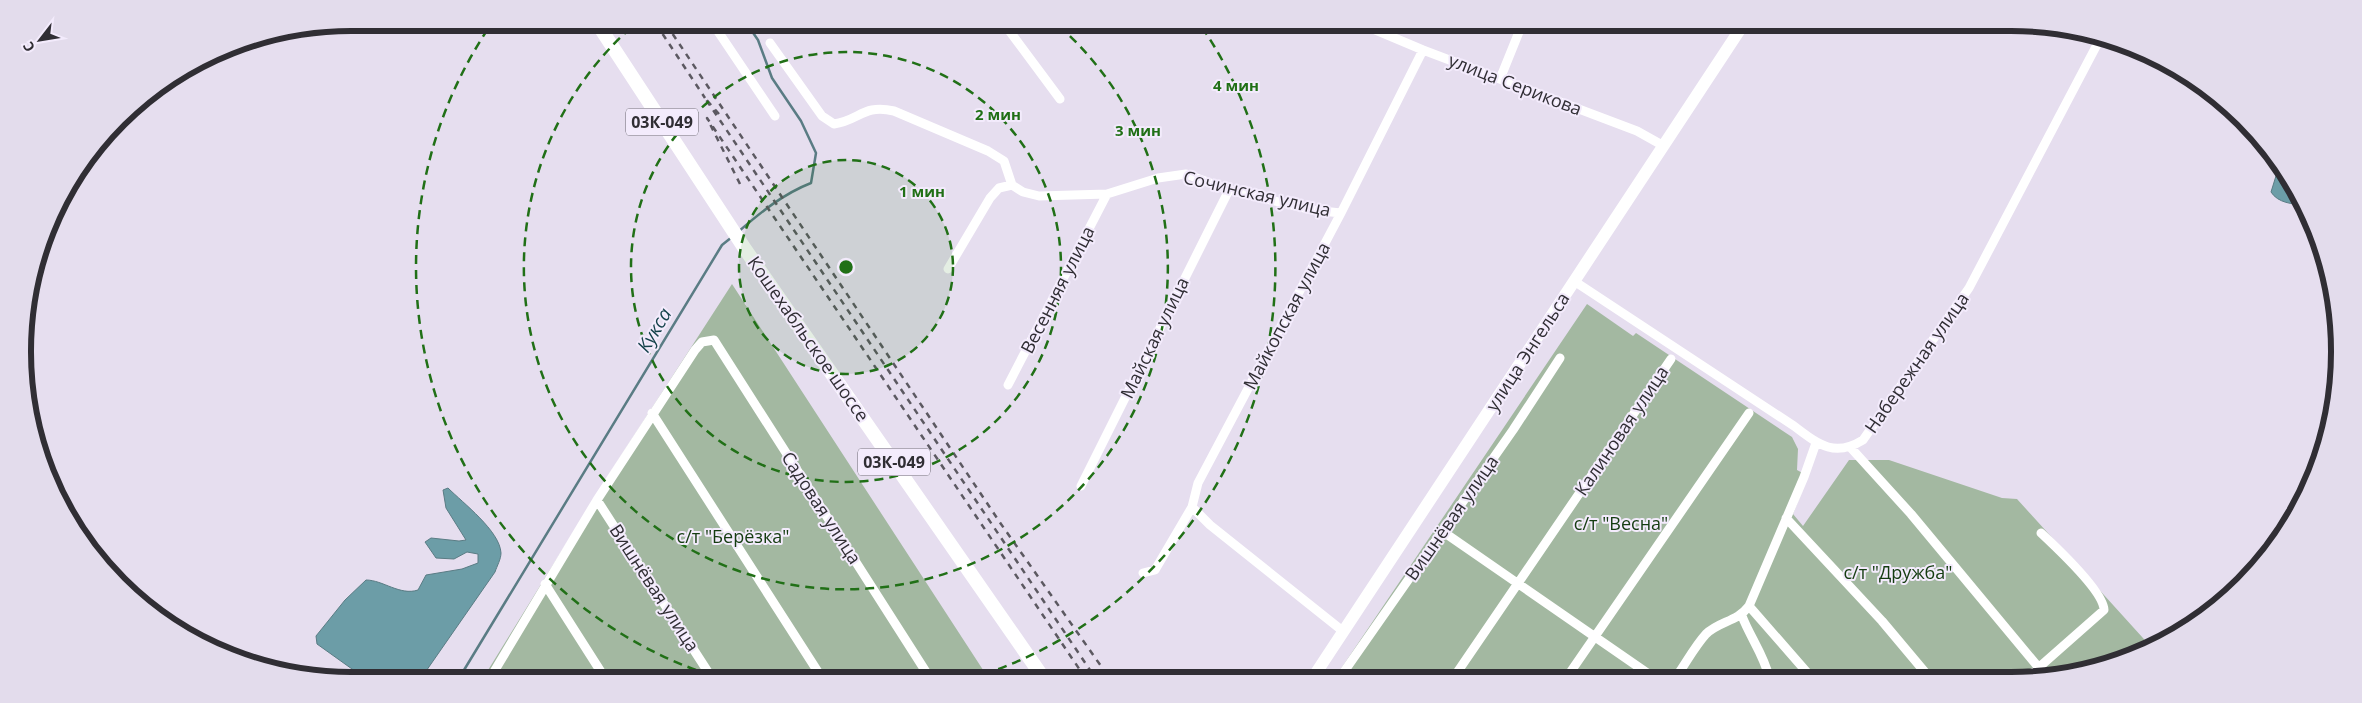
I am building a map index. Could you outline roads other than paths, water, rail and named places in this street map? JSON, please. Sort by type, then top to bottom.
[{"type":"main road","name":"Кошехабльское шоссе","points":[[602,31],[745,249],[1039,672]]},
{"type":"street","points":[[718,31],[775,116]]},
{"type":"street","points":[[1009,31],[1060,100]]},
{"type":"street","name":"улица Серикова","points":[[1382,31],[1423,50],[1637,131],[1662,144]]},
{"type":"street","points":[[1500,79],[1519,31]]},
{"type":"street","name":"улица Энгельса","points":[[1317,672],[1574,282],[1662,144],[1739,31]]},
{"type":"street","points":[[770,43],[822,116],[834,124],[845,123],[862,112],[879,108],[894,111],[988,151],[1004,162],[1012,185],[999,188],[990,198],[948,269]]},
{"type":"street","name":"Набережная улица","points":[[1574,282],[1794,426],[1816,443],[1831,449],[1851,448],[1863,440],[1969,288],[2098,43]]},
{"type":"street","name":"Майкопская улица","points":[[1143,573],[1155,570],[1192,507],[1198,483],[1341,213],[1423,50]]},
{"type":"street","name":"Сочинская улица","points":[[1012,185],[1023,192],[1039,196],[1107,194],[1158,178],[1186,174],[1228,190],[1312,210],[1341,213]]},
{"type":"street","name":"Майская улица","points":[[1081,486],[1228,190]]},
{"type":"street","name":"Весенняя улица","points":[[1008,385],[1107,194]]},
{"type":"street","name":"Садовая улица","points":[[652,413],[695,350],[702,342],[714,340],[925,672]]},
{"type":"street","name":"Вишнёвая улица","points":[[1344,672],[1513,430],[1560,358]]},
{"type":"street","name":"Калиновая улица","points":[[1457,672],[1672,359]]},
{"type":"street","points":[[493,672],[544,584],[652,413],[818,672]]},
{"type":"street","points":[[1571,672],[1749,413]]},
{"type":"street","points":[[1679,672],[1706,634],[1727,621],[1742,616],[1749,606],[1804,477],[1816,443]]},
{"type":"street","points":[[1851,448],[1911,514],[2039,668]]},
{"type":"street","name":"Вишнёвая улица","points":[[597,500],[708,672]]},
{"type":"street","points":[[1192,507],[1210,525],[1344,632]]},
{"type":"street","points":[[1786,518],[1797,527],[1882,621],[1924,672]]},
{"type":"street","points":[[1442,531],[1646,672]]},
{"type":"street","points":[[2036,671],[2104,610],[2104,605],[2089,582],[2041,533]]},
{"type":"street","points":[[544,584],[600,672]]},
{"type":"street","points":[[1749,606],[1807,672]]},
{"type":"street","points":[[1742,616],[1749,636],[1760,651],[1767,672]]},
{"type":"water","points":[[2277,174],[2295,204],[2281,201],[2271,192]]},
{"type":"water","points":[[448,488],[480,518],[494,536],[501,553],[495,572],[425,672],[356,672],[317,644],[316,636],[345,600],[366,580],[379,582],[405,591],[418,590],[426,575],[462,569],[478,563],[478,554],[467,552],[454,559],[436,558],[425,542],[431,538],[466,540],[446,508],[443,490]]},
{"type":"waterway","name":"Кукса","points":[[738,232],[773,204],[791,192],[811,183],[816,153],[801,121],[772,78],[758,40],[752,31]]},
{"type":"waterway","name":"Кукса","points":[[463,672],[722,245],[732,237]]},
{"type":"railway","points":[[661,31],[705,98]]},
{"type":"railway","points":[[671,31],[1001,524],[1105,672]]},
{"type":"railway","points":[[719,114],[705,98],[1091,672]]},
{"type":"railway","points":[[740,184],[707,118],[1081,672]]},
{"type":"park label","name":"с/т \"Весна\"","points":[[1621,524]]},
{"type":"park label","name":"с/т \"Берёзка\"","points":[[733,537]]},
{"type":"park label","name":"с/т \"Дружба\"","points":[[1898,573]]}]
